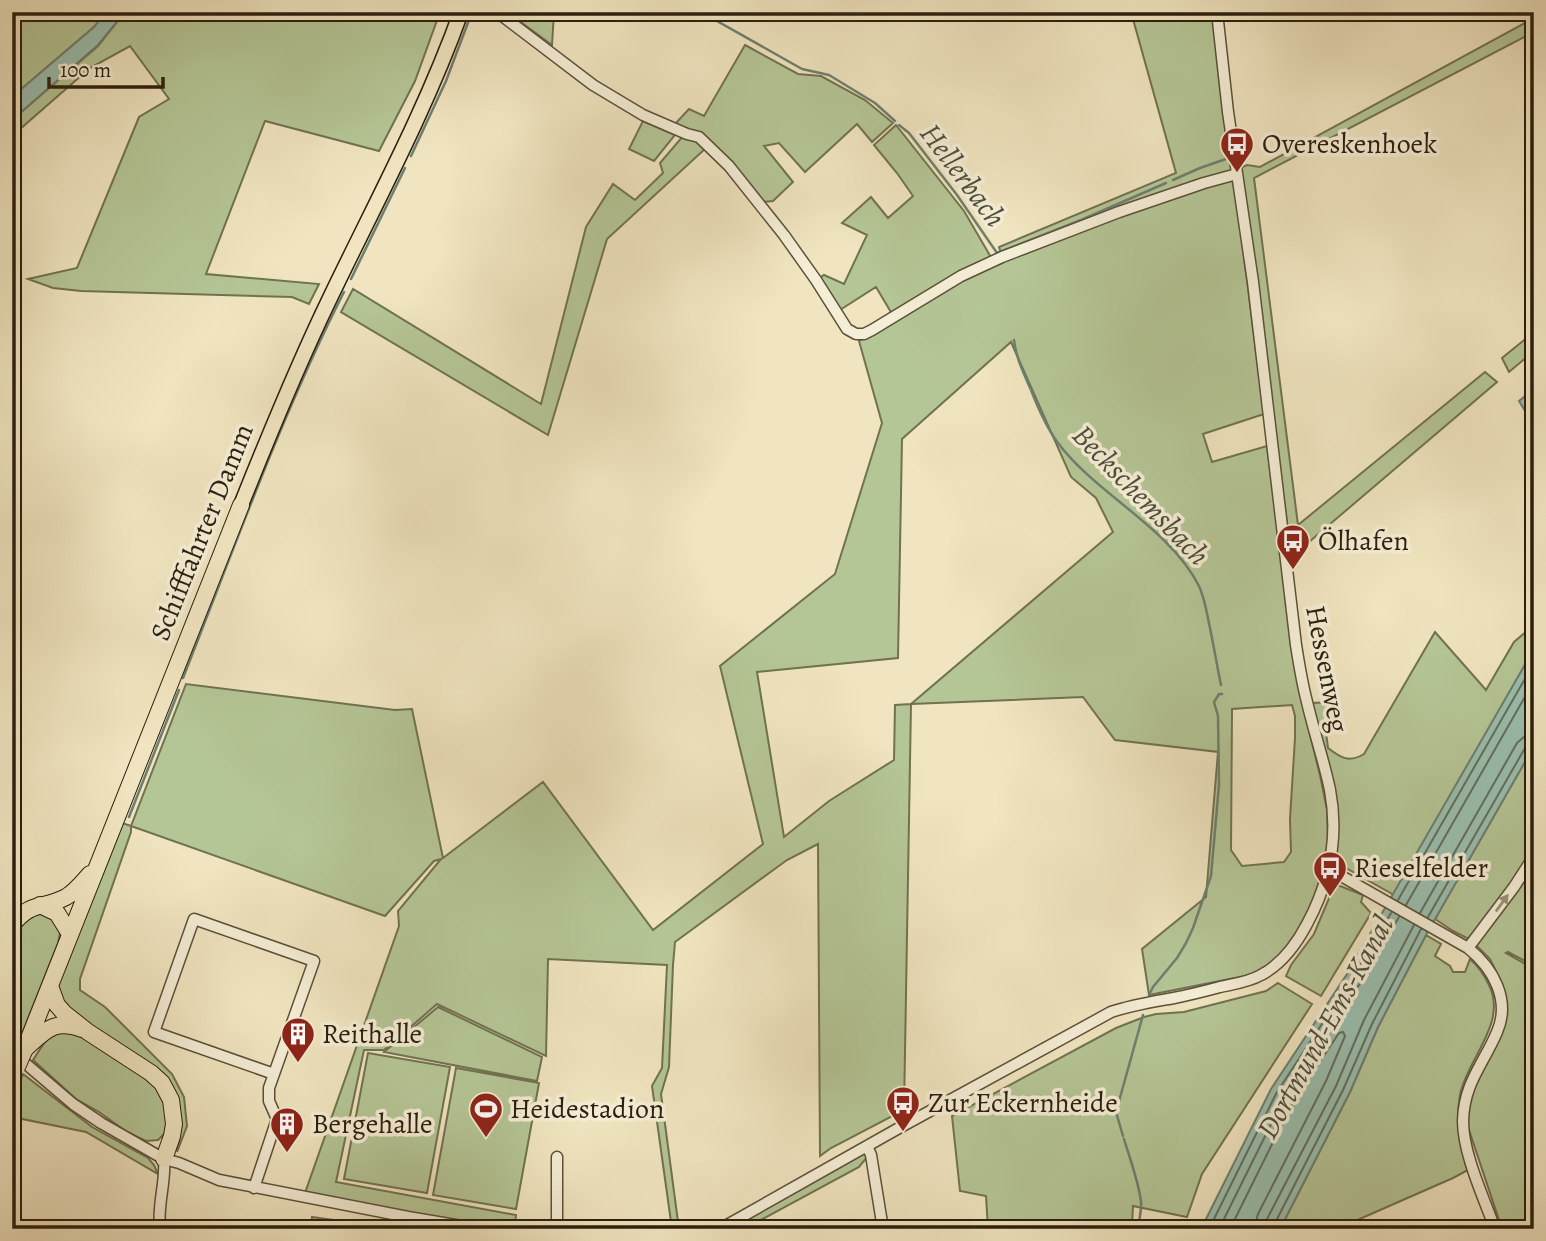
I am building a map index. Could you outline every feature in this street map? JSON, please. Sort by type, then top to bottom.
[{"type":"highway","name":"Schifffahrter Damm","points":[[16,1062],[50,986],[241,505]]},
{"type":"highway","points":[[12,925],[31,907],[68,896],[97,867]]},
{"type":"highway","points":[[40,905],[57,913],[70,934]]},
{"type":"highway","points":[[50,986],[57,1005],[88,1031],[162,1083],[171,1100],[174,1124],[173,1136],[164,1159]]},
{"type":"highway","points":[[16,1062],[52,1026],[63,1024],[88,1031]]},
{"type":"main road","name":"Schifffahrter Damm","points":[[241,505],[302,358],[414,128],[461,12]]},
{"type":"street","points":[[497,12],[593,85],[643,115],[699,137],[729,166],[784,234],[847,329],[856,334],[872,330],[961,276],[1002,257],[1119,212],[1237,174]]},
{"type":"street","name":"Hessenweg","points":[[1217,12],[1228,112],[1254,282],[1296,645],[1333,809],[1333,842],[1328,872]]},
{"type":"street","points":[[1468,948],[1534,856]]},
{"type":"street","points":[[720,1229],[1111,1012],[1248,981],[1275,967],[1293,947],[1312,915],[1328,872],[1343,877],[1468,948],[1493,975],[1501,1002],[1498,1031],[1471,1082],[1466,1096],[1463,1123],[1469,1157],[1495,1229]]},
{"type":"street","points":[[254,1188],[277,1119],[268,1094],[314,961],[194,919],[154,1032],[274,1074]]},
{"type":"street","points":[[16,1062],[129,1140],[164,1159],[219,1180],[408,1223],[476,1228]]},
{"type":"street","points":[[867,1146],[871,1154],[883,1229]]},
{"type":"street","points":[[557,1157],[557,1229]]},
{"type":"street","points":[[160,1229],[159,1205],[165,1175],[164,1159]]},
{"type":"shaded area","points":[[12,12],[106,12],[94,27],[12,97]]},
{"type":"shaded area","points":[[125,12],[440,12],[415,81],[379,151],[265,121],[206,274],[319,284],[309,304],[292,297],[81,291],[53,288],[28,279],[77,268],[139,117],[169,99],[130,46],[90,68],[12,136],[12,120],[98,46]]},
{"type":"shaded area","points":[[507,12],[554,12],[552,45]]},
{"type":"shaded area","points":[[1131,12],[1212,12],[1233,170],[1001,253],[999,247],[1176,173]]},
{"type":"shaded area","points":[[1534,18],[1534,32],[1254,178],[1298,525],[1485,372],[1497,382],[1309,542],[1291,554],[1240,168],[1247,165],[1260,167]]},
{"type":"shaded area","points":[[745,45],[798,74],[821,76],[865,100],[893,123],[872,142],[857,124],[805,172],[779,143],[764,146],[793,182],[773,201],[761,202],[732,165],[673,126],[689,109],[704,116]]},
{"type":"shaded area","points":[[643,121],[675,135],[654,161],[629,149]]},
{"type":"shaded area","points":[[896,125],[964,211],[992,259],[892,314],[876,287],[840,310],[818,279],[824,275],[844,284],[867,235],[842,223],[871,197],[888,218],[913,196],[874,145]]},
{"type":"shaded area","points":[[683,136],[697,139],[706,148],[607,239],[548,435],[341,312],[353,289],[541,404],[586,227],[613,184],[635,200],[663,173],[660,163]]},
{"type":"shaded area","points":[[1234,178],[1264,414],[1203,434],[1212,462],[1267,446],[1302,703],[1327,810],[1328,840],[1323,871],[1310,908],[1282,958],[1265,972],[1149,995],[1142,949],[1206,897],[1218,752],[1115,740],[1083,697],[911,704],[904,1110],[820,1156],[818,844],[787,860],[675,942],[669,1067],[661,1094],[679,1229],[672,1229],[652,1086],[662,1068],[667,965],[548,959],[546,1056],[437,1004],[384,1050],[364,1050],[336,1182],[516,1215],[515,1223],[538,1229],[498,1229],[305,1193],[399,926],[398,911],[441,859],[434,861],[385,916],[131,826],[186,684],[395,710],[412,709],[443,858],[543,782],[653,930],[763,844],[720,666],[835,574],[882,423],[859,341],[964,279],[1004,260],[1120,216]],"holes":[[[1011,342],[1071,477],[1096,498],[1113,532],[911,704],[895,705],[894,760],[829,801],[784,837],[757,672],[898,658],[902,439]],[[1292,705],[1295,738],[1290,819],[1291,852],[1284,862],[1242,866],[1231,850],[1232,709]]]},
{"type":"shaded area","points":[[1534,332],[1534,351],[1509,372],[1502,358]]},
{"type":"shaded area","points":[[1534,625],[1534,649],[1394,895],[1337,863],[1337,845],[1311,703],[1336,702],[1337,716],[1326,732],[1328,748],[1345,758],[1359,757],[1364,754],[1435,632],[1486,690],[1514,642]]},
{"type":"shaded area","points":[[1534,746],[1534,966],[1506,953],[1534,969],[1534,1229],[1502,1229],[1466,1121],[1474,1085],[1505,1002],[1501,981],[1490,959],[1471,940],[1435,919]]},
{"type":"shaded area","points":[[122,823],[131,826],[131,832],[80,979],[80,990],[105,1007],[172,1074],[184,1097],[187,1126],[177,1152],[180,1135],[174,1096],[63,1007],[58,983]]},
{"type":"shaded area","points":[[1335,884],[1363,895],[1361,902],[1371,913],[1321,996],[1286,976],[1314,934]]},
{"type":"shaded area","points":[[42,912],[51,915],[60,933],[58,943],[23,1031],[15,1043],[12,1037],[12,936],[24,920]]},
{"type":"shaded area","points":[[1426,935],[1441,944],[1435,956],[1450,966],[1453,972],[1465,972],[1470,959],[1485,977],[1493,999],[1490,1027],[1460,1095],[1458,1124],[1468,1170],[1337,1229],[1280,1229],[1350,1092],[1378,1027]]},
{"type":"shaded area","points":[[1278,983],[1312,1004],[1202,1174],[1187,1217],[1133,1206],[1134,1229],[988,1229],[986,1196],[960,1191],[952,1116],[1116,1028],[1156,1014],[1184,1012],[1266,991]]},
{"type":"shaded area","points":[[438,1007],[542,1057],[537,1081],[384,1052]]},
{"type":"shaded area","points":[[70,1031],[86,1037],[151,1079],[166,1103],[165,1133],[158,1140],[146,1141],[127,1132],[76,1099],[33,1060],[51,1036]]},
{"type":"shaded area","name":"Heidestadion","points":[[368,1053],[450,1067],[427,1193],[344,1179]]},
{"type":"shaded area","name":"Heidestadion","points":[[456,1068],[539,1083],[516,1209],[433,1195]]},
{"type":"shaded area","points":[[23,1074],[92,1127],[148,1158],[158,1174],[86,1132],[17,1118],[12,1130],[12,1100]]},
{"type":"shaded area","points":[[862,1153],[868,1156],[859,1167],[744,1229],[726,1229]]},
{"type":"shaded area","points":[[312,1217],[356,1223],[355,1229],[311,1229]]},
{"type":"water","points":[[106,12],[125,12],[98,45],[12,120],[12,97],[94,27]]},
{"type":"water","points":[[1534,389],[1534,426],[1519,401]]},
{"type":"water","name":"Dortmund-Ems-Kanal","points":[[1534,649],[1534,746],[1426,935],[1280,1229],[1201,1229],[1271,1089],[1347,974]]},
{"type":"waterway","points":[[411,156],[446,81],[472,12]]},
{"type":"waterway","name":"Hellerbach","points":[[701,12],[802,69],[829,75],[875,103],[895,121]]},
{"type":"waterway","points":[[899,125],[909,133],[957,195],[997,253],[1166,183]]},
{"type":"waterway","points":[[1173,180],[1226,159]]},
{"type":"waterway","points":[[351,279],[405,168]]},
{"type":"waterway","points":[[183,678],[299,386],[344,292]]},
{"type":"waterway","name":"Beckschemsbach","points":[[1014,340],[1018,360],[1036,404],[1058,443],[1092,479],[1170,546],[1199,586],[1206,607],[1221,685]]},
{"type":"waterway","points":[[129,817],[179,690]]},
{"type":"waterway","name":"Beckschemsbach","points":[[1150,993],[1186,943],[1211,876],[1219,785],[1218,716],[1214,702],[1219,694],[1222,694]]},
{"type":"waterway","name":"Beckschemsbach","points":[[1123,1136],[1116,1112],[1143,1015]]},
{"type":"waterway","name":"Beckschemsbach","points":[[1124,1139],[1141,1201],[1139,1229]]},
{"type":"place","name":"Overeskenhoek","points":[[1237,174]]},
{"type":"place","name":"Ölhafen","points":[[1293,571]]},
{"type":"place","name":"Rieselfelder","points":[[1330,898]]},
{"type":"place","name":"Reithalle","points":[[298,1064]]},
{"type":"place","name":"Zur Eckernheide","points":[[903,1133]]},
{"type":"place","name":"Heidestadion","points":[[486,1139]]},
{"type":"place","name":"Bergehalle","points":[[287,1154]]}]
